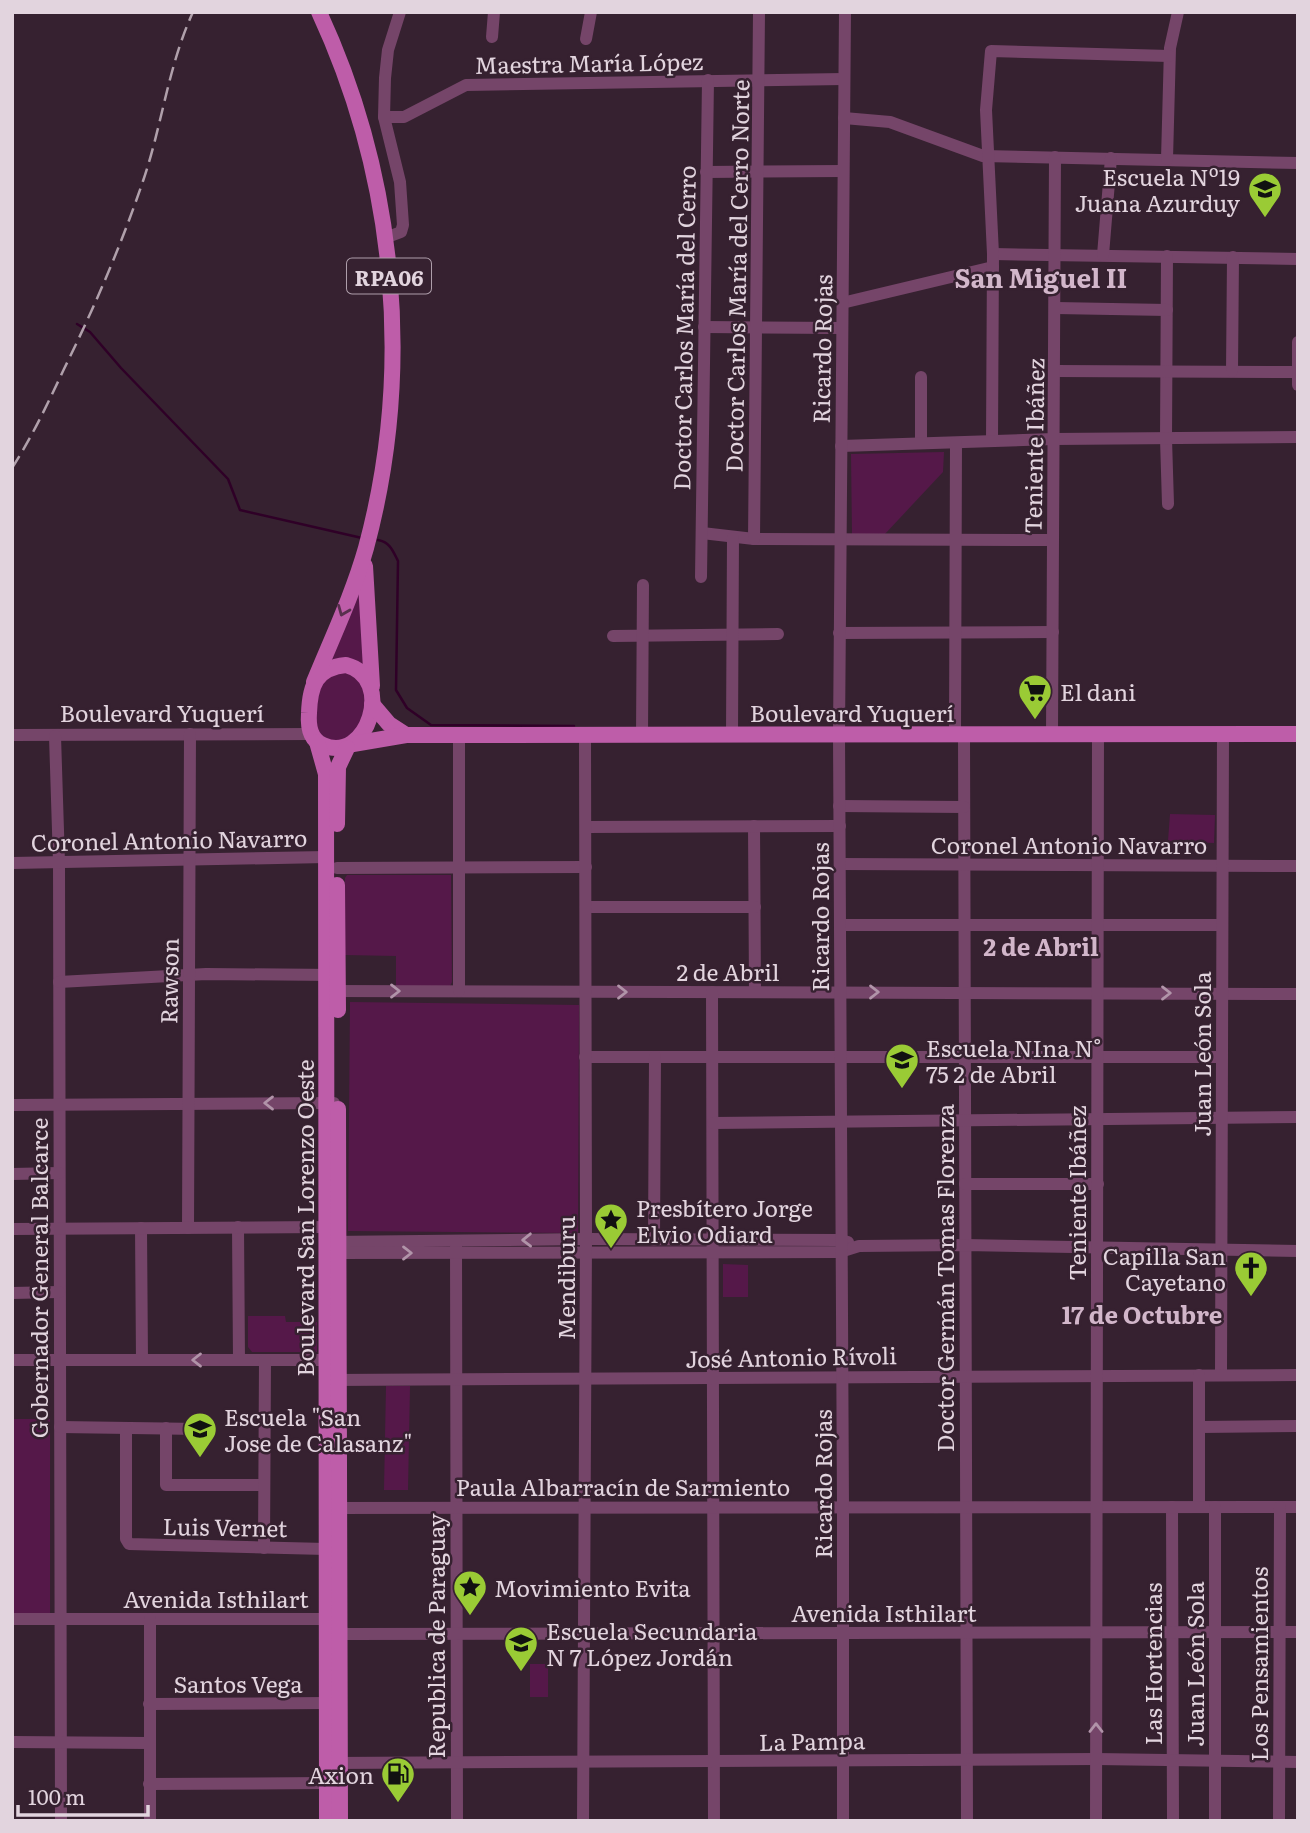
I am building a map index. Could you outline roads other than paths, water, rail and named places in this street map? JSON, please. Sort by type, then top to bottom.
[{"type":"main road","name":"RPA06","points":[[314,738],[309,716],[314,682],[355,582],[366,547],[389,419],[391,301],[379,193],[368,147],[353,94],[319,12]]},
{"type":"main road","name":"RPA06","points":[[350,746],[367,723],[373,704],[365,579],[366,547]]},
{"type":"main road","points":[[314,682],[324,671],[346,664],[357,667],[372,686]]},
{"type":"main road","points":[[373,704],[389,724],[407,735]]},
{"type":"main road","name":"Boulevard Yuquerí","points":[[350,746],[407,735],[1298,734]]},
{"type":"main road","points":[[314,738],[330,748],[350,746]]},
{"type":"main road","name":"Boulevard San Lorenzo Oeste","points":[[314,738],[326,774],[331,862],[334,1763],[327,1783],[327,1821]]},
{"type":"main road","name":"Boulevard San Lorenzo Oeste","points":[[331,862],[337,776],[340,759],[350,746]]},
{"type":"main road","name":"Boulevard San Lorenzo Oeste","points":[[333,1508],[326,1549],[333,1626],[327,1703],[340,1821]]},
{"type":"street","points":[[385,238],[401,232],[403,225],[400,182],[384,117],[388,50],[400,12]]},
{"type":"street","points":[[492,37],[494,12]]},
{"type":"street","points":[[586,39],[591,12]]},
{"type":"street","name":"Doctor Carlos María del Cerro Norte","points":[[754,540],[759,12]]},
{"type":"street","name":"Ricardo Rojas","points":[[843,1821],[839,633],[845,12]]},
{"type":"street","points":[[1167,159],[1170,56],[1178,12]]},
{"type":"street","points":[[992,441],[993,260],[986,110],[990,51],[1170,56]]},
{"type":"street","name":"Maestra María López","points":[[384,117],[404,117],[466,85],[844,79]]},
{"type":"street","name":"Doctor Carlos María del Cerro","points":[[701,577],[708,80]]},
{"type":"street","points":[[844,118],[890,122],[983,156],[1298,163]]},
{"type":"street","name":"Teniente Ibáñez","points":[[1052,734],[1055,157]]},
{"type":"street","points":[[1103,254],[1111,158]]},
{"type":"street","points":[[706,172],[843,171]]},
{"type":"street","points":[[842,303],[993,260],[1056,254],[1298,259]]},
{"type":"street","points":[[1167,256],[1168,504]]},
{"type":"street","points":[[1232,371],[1233,257]]},
{"type":"street","points":[[1056,308],[1167,310]]},
{"type":"street","points":[[704,327],[842,328]]},
{"type":"street","points":[[1298,342],[1298,385]]},
{"type":"street","points":[[1055,371],[1297,372]]},
{"type":"street","points":[[920,443],[921,377]]},
{"type":"street","points":[[841,446],[1054,439],[1298,437]]},
{"type":"street","name":"Doctor Germán Tomas Florenza","points":[[956,443],[955,633],[965,865],[967,1821]]},
{"type":"street","points":[[702,534],[754,540],[1054,540]]},
{"type":"street","points":[[732,734],[733,538]]},
{"type":"street","points":[[642,734],[643,585]]},
{"type":"street","points":[[839,633],[1053,632]]},
{"type":"street","points":[[613,636],[778,634]]},
{"type":"street","name":"Boulevard Yuquerí","points":[[12,735],[190,734],[314,738]]},
{"type":"street","name":"Rawson","points":[[188,1228],[190,734]]},
{"type":"street","name":"Teniente Ibáñez","points":[[1096,1821],[1098,734]]},
{"type":"street","name":"Juan León Sola","points":[[1221,1374],[1223,734]]},
{"type":"street","points":[[459,991],[460,735]]},
{"type":"street","name":"Mendiburu","points":[[583,1821],[586,1379],[585,735]]},
{"type":"street","name":"Gobernador General Balcarce","points":[[55,736],[59,862],[61,1821]]},
{"type":"street","points":[[839,806],[964,807]]},
{"type":"street","points":[[754,826],[755,992]]},
{"type":"street","points":[[586,827],[839,826]]},
{"type":"street","name":"Coronel Antonio Navarro","points":[[12,863],[190,860],[459,867],[586,867]]},
{"type":"street","name":"Coronel Antonio Navarro","points":[[840,864],[1298,866]]},
{"type":"street","points":[[586,907],[755,907]]},
{"type":"street","points":[[840,925],[1222,925]]},
{"type":"street","name":"2 de Abril","points":[[59,982],[189,976],[459,991],[1298,993]]},
{"type":"street","points":[[712,992],[714,1821]]},
{"type":"street","points":[[585,1057],[1222,1057]]},
{"type":"street","points":[[654,1240],[655,1057]]},
{"type":"street","points":[[12,1105],[332,1103]]},
{"type":"street","points":[[713,1123],[1298,1117]]},
{"type":"street","points":[[12,1174],[59,1173]]},
{"type":"street","points":[[965,1184],[1098,1184]]},
{"type":"street","points":[[238,1227],[239,1360]]},
{"type":"street","points":[[12,1229],[238,1227],[331,1244],[586,1253],[712,1247],[965,1245],[1298,1251]]},
{"type":"street","points":[[141,1228],[142,1360]]},
{"type":"street","points":[[456,1247],[586,1239],[654,1240],[712,1247]]},
{"type":"street","name":"Republica de Paraguay","points":[[456,1247],[457,1821]]},
{"type":"street","points":[[12,1293],[60,1292]]},
{"type":"street","points":[[12,1360],[333,1360]]},
{"type":"street","points":[[264,1548],[265,1360]]},
{"type":"street","points":[[1199,1375],[1199,1507]]},
{"type":"street","name":"José Antonio Rívoli","points":[[333,1380],[1298,1375]]},
{"type":"street","points":[[1200,1427],[1298,1426]]},
{"type":"street","points":[[60,1427],[200,1429]]},
{"type":"street","name":"Luis Vernet","points":[[126,1428],[126,1539],[131,1545],[326,1549]]},
{"type":"street","points":[[166,1428],[166,1485],[264,1485]]},
{"type":"street","name":"Las Hortencias","points":[[1172,1507],[1173,1821]]},
{"type":"street","name":"Juan León Sola","points":[[1215,1507],[1215,1821]]},
{"type":"street","name":"Los Pensamientos","points":[[1279,1507],[1279,1821]]},
{"type":"street","name":"Paula Albarracín de Sarmiento","points":[[333,1508],[1298,1507]]},
{"type":"street","name":"Avenida Isthilart","points":[[12,1619],[321,1619],[346,1634],[1298,1632]]},
{"type":"street","points":[[150,1619],[150,1821]]},
{"type":"street","name":"Santos Vega","points":[[149,1704],[327,1703]]},
{"type":"street","points":[[12,1742],[149,1743]]},
{"type":"street","name":"La Pampa","points":[[334,1763],[1096,1759],[1298,1762]]},
{"type":"street","points":[[149,1784],[327,1783]]},
{"type":"waterway","points":[[77,324],[90,332],[228,479],[240,510],[362,538]]},
{"type":"waterway","points":[[378,540],[393,550],[398,561],[396,690],[407,708],[431,725],[574,726]]},
{"type":"railway","points":[[12,468],[52,394],[116,253],[143,181],[177,53],[193,12]]},
{"type":"place","name":"Escuela Nº19 Juana Azurduy","points":[[1265,219]]},
{"type":"place","name":"El dani","points":[[1035,721]]},
{"type":"place","name":"Escuela NIna N° 75 2 de Abril","points":[[902,1090]]},
{"type":"place","name":"Presbítero Jorge Elvio Odiard","points":[[611,1250]]},
{"type":"place","name":"Capilla San Cayetano","points":[[1251,1298]]},
{"type":"place","name":"Escuela \"San Jose de Calasanz\"","points":[[200,1459]]},
{"type":"place","name":"Movimiento Evita","points":[[470,1617]]},
{"type":"place","name":"Escuela Secundaria N 7 López Jordán","points":[[521,1673]]},
{"type":"place","name":"Axion","points":[[398,1804]]},
{"type":"district","name":"San Miguel II","points":[[1041,276]]},
{"type":"district","name":"2 de Abril","points":[[1041,945]]},
{"type":"district","name":"17 de Octubre","points":[[1142,1313]]}]
